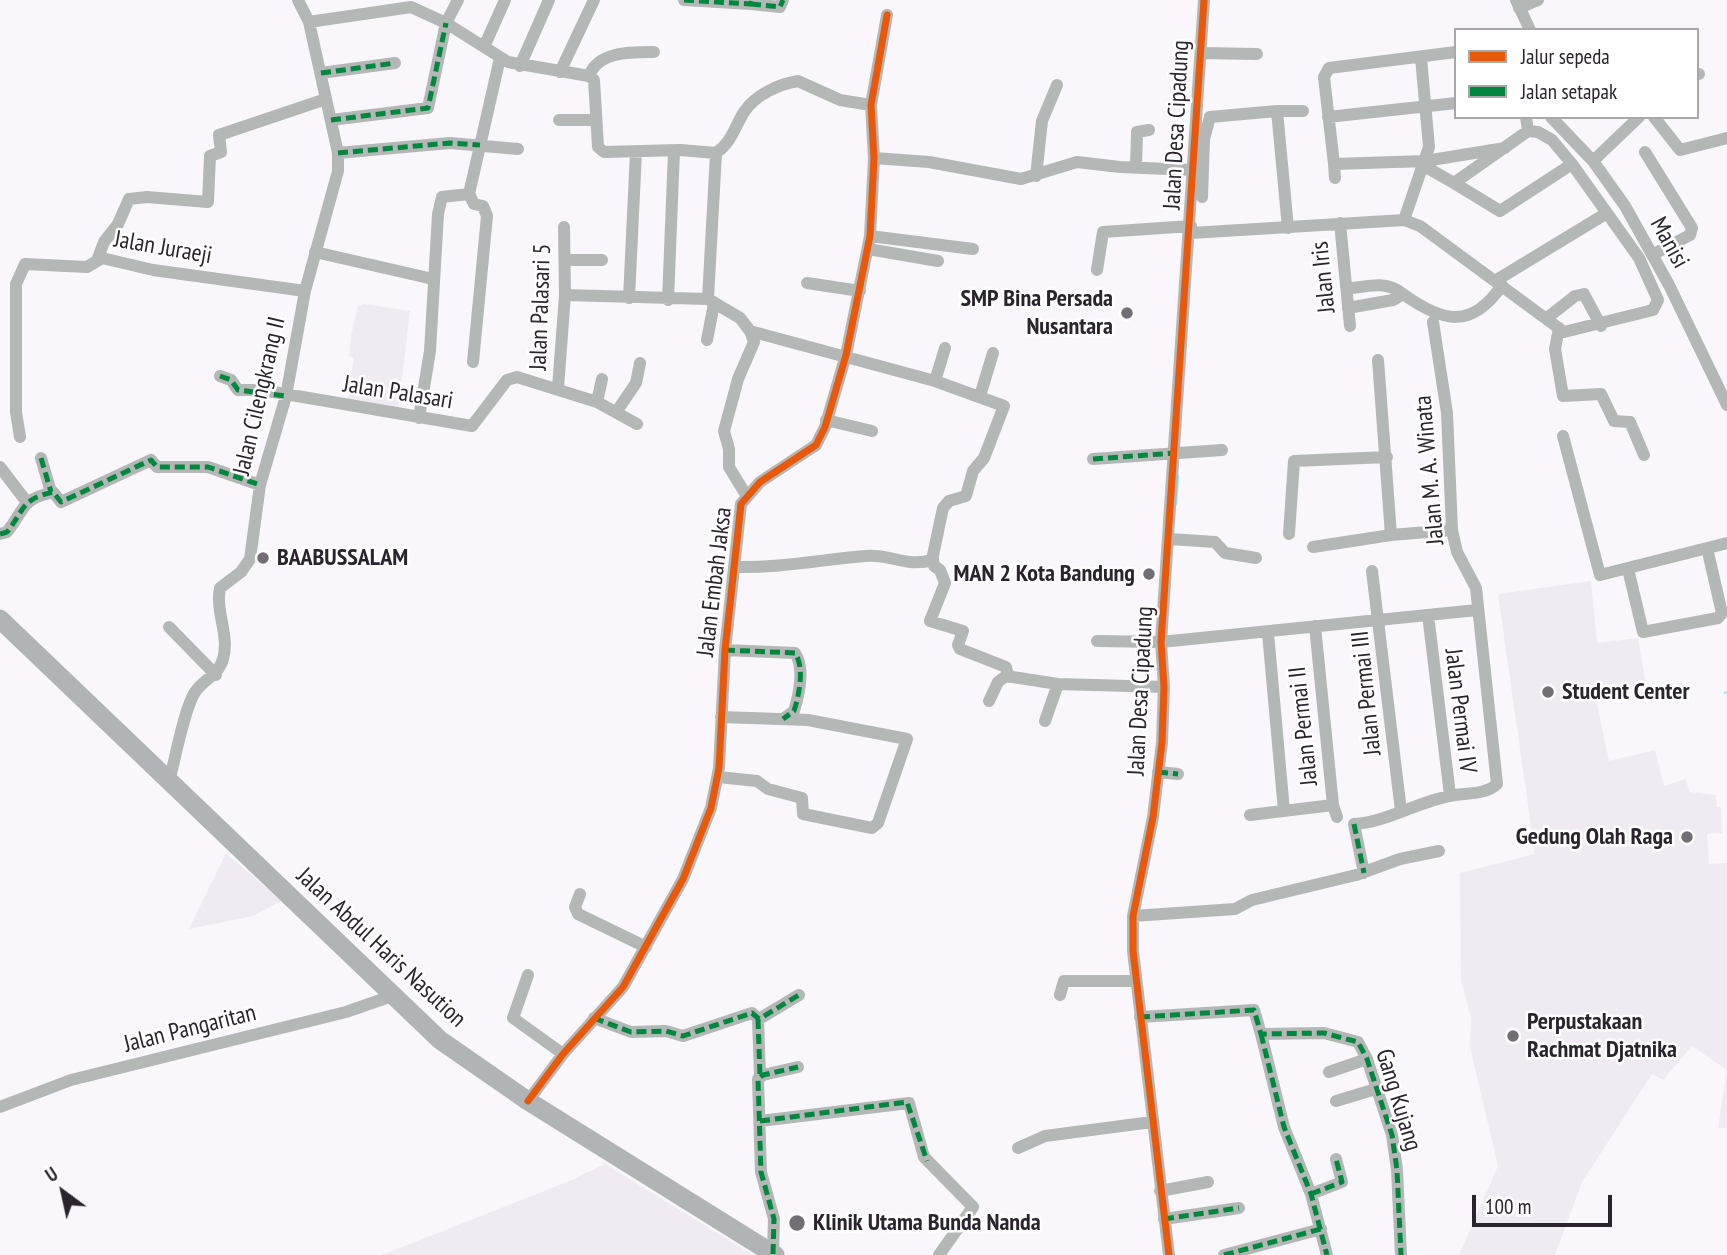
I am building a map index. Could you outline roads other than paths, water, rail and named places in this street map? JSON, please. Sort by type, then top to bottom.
[{"type":"highway","name":"Jalan Abdul Haris Nasution","points":[[0,619],[440,1040],[528,1101],[774,1254]]},
{"type":"street","name":"Jalan Cilengkrang II","points":[[169,782],[194,693],[216,675],[224,657],[225,637],[218,598],[220,588],[242,572],[250,559],[260,485],[286,396],[304,291],[338,171],[338,153],[321,73],[309,22],[298,0]]},
{"type":"street","points":[[331,120],[428,108],[446,23],[458,0]]},
{"type":"street","points":[[484,47],[505,0]]},
{"type":"street","points":[[520,66],[549,0]]},
{"type":"street","points":[[560,72],[594,0]]},
{"type":"street","points":[[684,0],[752,2],[780,7],[783,0]]},
{"type":"street","name":"Jalan Desa Cipadung","points":[[1169,1255],[1136,981],[1136,916],[1158,772],[1164,687],[1161,642],[1191,230],[1204,0]]},
{"type":"street","points":[[1529,28],[1517,4],[1538,0]]},
{"type":"street","points":[[309,22],[404,6],[446,23],[500,58],[520,66],[589,76],[594,80],[601,151],[716,153],[730,141],[748,106],[771,90],[799,81],[840,100],[871,105]]},
{"type":"street","name":"Jalan Embah Jaksa","points":[[528,1101],[563,1054],[622,987],[683,879],[711,808],[718,776],[725,650],[741,504],[760,482],[816,445],[846,355],[870,236],[874,158],[871,105],[887,15]]},
{"type":"street","points":[[589,76],[593,65],[602,59],[654,51]]},
{"type":"street","points":[[1335,178],[1324,77],[1329,68],[1454,52]]},
{"type":"street","points":[[1201,53],[1257,54]]},
{"type":"street","points":[[473,362],[486,216],[483,206],[474,204],[470,194],[500,58]]},
{"type":"street","points":[[1404,220],[1429,148],[1421,58]]},
{"type":"street","points":[[321,73],[395,63]]},
{"type":"street","points":[[1036,176],[1042,121],[1057,85]]},
{"type":"street","points":[[98,258],[104,242],[129,199],[147,197],[208,202],[210,156],[221,152],[219,135],[326,99]]},
{"type":"street","points":[[1328,117],[1454,103]]},
{"type":"street","points":[[1277,111],[1288,228]]},
{"type":"street","points":[[1202,197],[1204,139],[1209,119],[1215,115],[1303,111]]},
{"type":"street","points":[[1526,119],[1528,131]]},
{"type":"street","name":"Manisi","points":[[1553,119],[1593,161],[1625,206],[1724,388],[1727,405]]},
{"type":"street","points":[[1593,161],[1637,119]]},
{"type":"street","points":[[1656,119],[1680,150],[1727,138]]},
{"type":"street","points":[[559,120],[596,120]]},
{"type":"street","points":[[1136,168],[1136,132],[1149,131]]},
{"type":"street","points":[[1097,270],[1102,232],[1288,228],[1404,220],[1420,226],[1568,334],[1653,310],[1658,303],[1639,258],[1552,140],[1538,132],[1528,131],[1454,183]]},
{"type":"street","points":[[338,153],[450,143],[518,149]]},
{"type":"street","points":[[1334,164],[1425,163],[1505,148]]},
{"type":"street","points":[[668,300],[674,151]]},
{"type":"street","points":[[629,298],[636,152]]},
{"type":"street","points":[[1645,152],[1692,228],[1690,235],[1652,255]]},
{"type":"street","points":[[707,340],[711,301],[716,153]]},
{"type":"street","points":[[874,158],[929,162],[1018,179],[1036,176],[1077,162],[1193,170]]},
{"type":"street","points":[[1425,163],[1500,211],[1572,164]]},
{"type":"street","points":[[419,418],[430,351],[433,279],[441,198],[452,194],[470,194]]},
{"type":"street","points":[[1347,289],[1386,285],[1395,287],[1432,314],[1459,315],[1486,307],[1498,283],[1607,213]]},
{"type":"street","name":"Jalan Iris","points":[[1340,223],[1350,326]]},
{"type":"street","name":"Jalan Palasari 5","points":[[558,388],[565,295],[564,227]]},
{"type":"street","points":[[870,236],[973,249]]},
{"type":"street","points":[[868,249],[938,261]]},
{"type":"street","points":[[315,252],[433,279]]},
{"type":"street","name":"Jalan Juraeji","points":[[20,437],[16,412],[17,281],[25,264],[87,267],[98,258],[153,270],[304,291]]},
{"type":"street","points":[[565,260],[602,260]]},
{"type":"street","points":[[807,283],[860,291]]},
{"type":"street","points":[[1348,308],[1392,300],[1404,294]]},
{"type":"street","points":[[1547,318],[1575,296],[1584,294],[1601,326]]},
{"type":"street","points":[[565,295],[711,301],[740,318],[750,331],[753,349],[738,379],[724,431],[729,449],[729,467],[746,495]]},
{"type":"street","name":"Jalan M. A. Winata","points":[[1433,322],[1447,413],[1452,530],[1458,554],[1472,576],[1497,784],[1489,790],[1450,795]]},
{"type":"street","points":[[1559,328],[1555,349],[1563,396],[1601,394],[1614,421],[1630,422],[1644,455]]},
{"type":"street","points":[[750,331],[935,381],[1004,406],[985,458],[973,471],[966,496],[949,501],[943,508],[933,559],[934,566],[940,570],[945,583],[931,623],[962,631],[958,645],[960,649],[1006,667],[1008,676]]},
{"type":"street","points":[[935,381],[945,348]]},
{"type":"street","points":[[980,396],[993,354]]},
{"type":"street","points":[[1378,360],[1391,535]]},
{"type":"street","points":[[617,411],[636,383],[640,363]]},
{"type":"street","name":"Jalan Palasari","points":[[220,376],[231,380],[238,390],[472,426],[507,380],[513,377],[558,388],[597,402],[637,424]]},
{"type":"street","points":[[597,402],[602,379]]},
{"type":"street","points":[[826,420],[872,431]]},
{"type":"street","points":[[1563,436],[1598,572],[1604,576],[1727,543]]},
{"type":"street","points":[[1093,459],[1222,450]]},
{"type":"street","points":[[1289,534],[1294,461],[1387,457]]},
{"type":"street","points":[[41,458],[51,492],[60,503],[148,460],[157,467],[208,467],[260,485]]},
{"type":"street","points":[[0,467],[26,502]]},
{"type":"street","points":[[0,534],[7,532],[26,502],[51,492]]},
{"type":"street","points":[[1313,547],[1391,535],[1452,530]]},
{"type":"street","points":[[1170,539],[1214,542],[1225,553],[1256,558]]},
{"type":"street","points":[[1629,569],[1643,632],[1718,618],[1722,613],[1707,548]]},
{"type":"street","points":[[734,567],[786,567],[866,555],[891,556],[906,564],[933,559]]},
{"type":"street","name":"Jalan Permai III","points":[[1372,571],[1401,811]]},
{"type":"street","points":[[1097,641],[1161,642],[1476,610]]},
{"type":"street","name":"Jalan Permai IV","points":[[1364,873],[1353,824],[1383,819],[1450,795],[1428,615]]},
{"type":"street","name":"Jalan Permai II","points":[[1268,633],[1284,810],[1335,811],[1315,626]]},
{"type":"street","points":[[169,627],[216,675]]},
{"type":"street","points":[[725,650],[795,653],[799,662],[799,693],[795,710],[783,719]]},
{"type":"street","points":[[989,701],[1000,681],[1008,676],[1058,684],[1164,687]]},
{"type":"street","points":[[1045,721],[1058,684]]},
{"type":"street","points":[[718,776],[757,781],[768,789],[802,798],[803,814],[874,827],[890,783],[898,771],[907,739],[808,720],[722,717]]},
{"type":"street","points":[[1158,772],[1178,774]]},
{"type":"street","points":[[1251,815],[1284,810]]},
{"type":"street","points":[[1136,916],[1236,909],[1252,900],[1364,873],[1400,859],[1439,852]]},
{"type":"street","points":[[580,894],[575,906],[578,914],[614,933],[631,937],[646,947]]},
{"type":"street","points":[[528,975],[514,1021],[563,1054]]},
{"type":"street","points":[[1060,995],[1064,981],[1136,981]]},
{"type":"street","points":[[758,1019],[799,995]]},
{"type":"street","name":"Jalan Pangaritan","points":[[0,1107],[71,1080],[346,1012],[392,996]]},
{"type":"street","points":[[1140,1017],[1256,1011],[1284,1127],[1311,1194],[1326,1255]]},
{"type":"street","points":[[594,1018],[631,1032],[666,1031],[677,1037],[752,1013],[758,1019],[762,1178],[775,1226],[774,1254]]},
{"type":"street","name":"Gang Kujang","points":[[1262,1034],[1298,1032],[1345,1037],[1358,1042],[1367,1059],[1392,1135],[1397,1170],[1401,1255]]},
{"type":"street","points":[[1329,1072],[1367,1059]]},
{"type":"street","points":[[760,1076],[799,1067]]},
{"type":"street","points":[[1336,1101],[1376,1089]]},
{"type":"street","points":[[760,1121],[909,1103],[924,1157],[973,1207],[939,1255]]},
{"type":"street","points":[[1018,1148],[1045,1136],[1152,1122]]},
{"type":"street","points":[[1311,1194],[1342,1182],[1336,1159]]},
{"type":"street","points":[[1160,1191],[1208,1182]]},
{"type":"street","points":[[1164,1219],[1239,1208]]},
{"type":"street","points":[[1224,1255],[1321,1229]]},
{"type":"waterway","points":[[1176,504],[1178,476]]},
{"type":"place","name":"SMP Bina Persada Nusantara","points":[[1127,313]]},
{"type":"place","name":"BAABUSSALAM","points":[[263,558]]},
{"type":"place","name":"MAN 2 Kota Bandung","points":[[1149,574]]},
{"type":"place","name":"Student Center","points":[[1548,692]]},
{"type":"place","name":"Gedung Olah Raga","points":[[1687,837]]},
{"type":"place","name":"Perpustakaan Rachmat Djatnika","points":[[1513,1036]]},
{"type":"place","name":"Klinik Utama Bunda Nanda","points":[[797,1223]]}]
